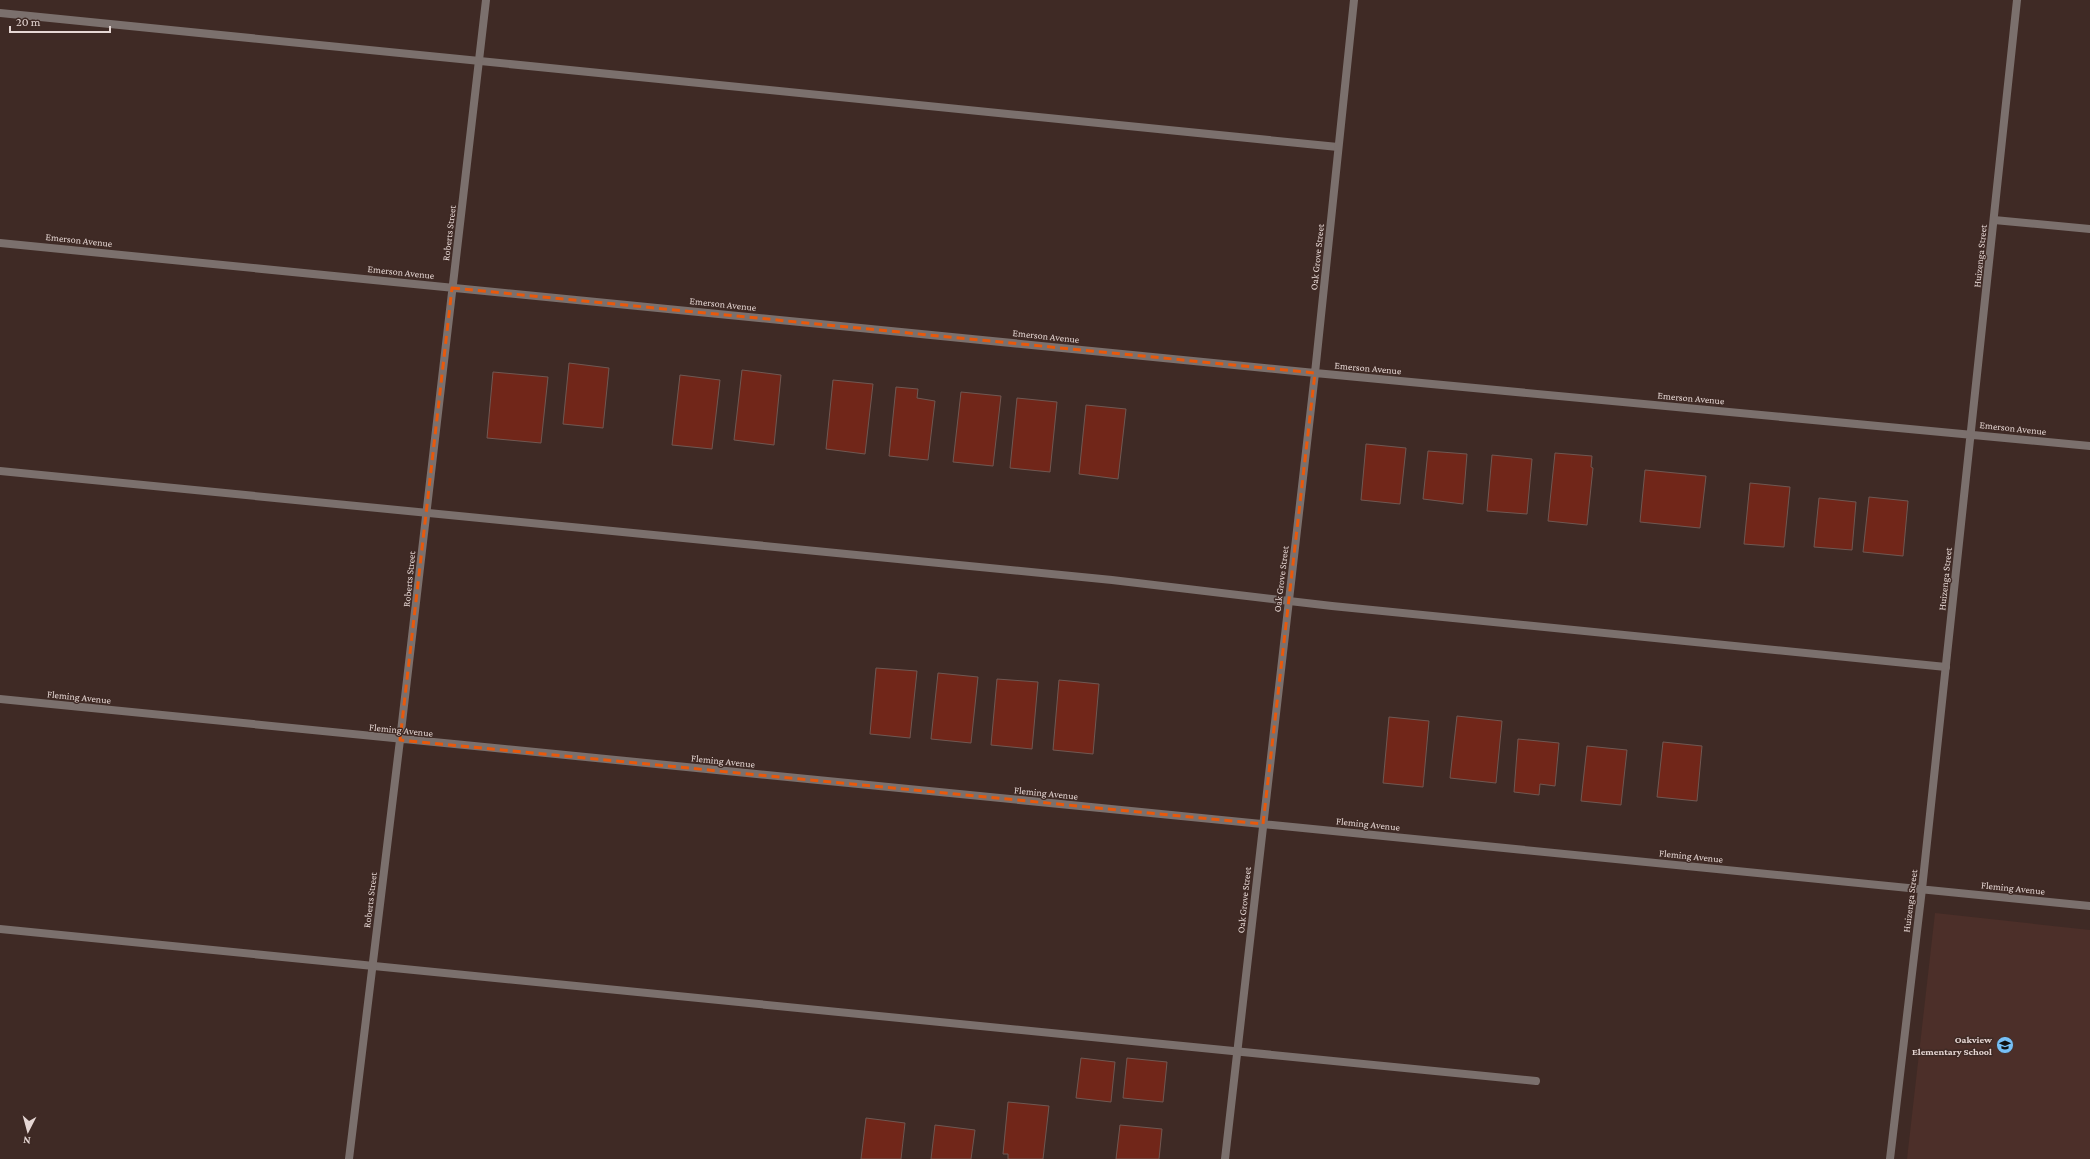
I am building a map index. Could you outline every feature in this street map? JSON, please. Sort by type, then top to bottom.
[{"type":"street","name":"Roberts Street","points":[[348,1159],[400,740],[486,0]]},
{"type":"street","name":"Oak Grove Street","points":[[1225,1159],[1262,824],[1315,373],[1354,0]]},
{"type":"street","name":"Huizenga Street","points":[[1890,1159],[1922,889],[2017,0]]},
{"type":"street","points":[[0,13],[1338,147]]},
{"type":"street","points":[[1994,220],[2090,229]]},
{"type":"street","name":"Emerson Avenue","points":[[0,243],[1315,373],[2090,446]]},
{"type":"street","points":[[0,471],[1112,580],[1288,601],[1946,667]]},
{"type":"street","name":"Fleming Avenue","points":[[0,699],[400,740],[2090,906]]},
{"type":"street","points":[[0,929],[1237,1050],[1536,1081]]},
{"type":"highlighted area","points":[[452,288],[1315,373],[1263,824],[400,740]]},
{"type":"shaded area","name":"Oakview Elementary School","points":[[1935,913],[2090,930],[2090,1159],[1907,1159]]},
{"type":"building","points":[[569,363],[609,368],[603,428],[563,424]]},
{"type":"building","points":[[742,370],[781,375],[774,445],[734,440]]},
{"type":"building","points":[[493,372],[548,377],[541,443],[487,438]]},
{"type":"building","points":[[680,375],[720,380],[712,449],[672,445]]},
{"type":"building","points":[[833,380],[873,384],[865,454],[826,449]]},
{"type":"building","points":[[896,387],[918,389],[917,398],[935,401],[928,460],[889,456]]},
{"type":"building","points":[[961,392],[1001,396],[993,466],[953,462]]},
{"type":"building","points":[[1017,398],[1057,402],[1050,472],[1010,468]]},
{"type":"building","points":[[1086,405],[1126,409],[1118,479],[1079,474]]},
{"type":"building","points":[[1366,444],[1406,448],[1400,504],[1361,500]]},
{"type":"building","points":[[1428,451],[1467,454],[1463,504],[1423,499]]},
{"type":"building","points":[[1555,453],[1592,456],[1591,467],[1593,468],[1587,525],[1548,521]]},
{"type":"building","points":[[1492,455],[1532,459],[1527,514],[1487,511]]},
{"type":"building","points":[[1645,470],[1706,476],[1700,528],[1640,522]]},
{"type":"building","points":[[1750,483],[1790,487],[1784,547],[1744,544]]},
{"type":"building","points":[[1869,497],[1908,501],[1903,556],[1863,552]]},
{"type":"building","points":[[1819,498],[1856,502],[1852,550],[1814,547]]},
{"type":"building","points":[[876,668],[917,671],[910,738],[870,734]]},
{"type":"building","points":[[938,673],[978,677],[971,743],[931,739]]},
{"type":"building","points":[[997,679],[1038,682],[1032,749],[991,745]]},
{"type":"building","points":[[1059,680],[1099,684],[1093,754],[1053,750]]},
{"type":"building","points":[[1457,716],[1502,721],[1496,783],[1450,778]]},
{"type":"building","points":[[1389,717],[1429,721],[1423,787],[1383,783]]},
{"type":"building","points":[[1518,739],[1559,743],[1555,786],[1540,784],[1539,795],[1514,792]]},
{"type":"building","points":[[1663,742],[1702,746],[1697,801],[1657,797]]},
{"type":"building","points":[[1587,746],[1627,750],[1621,805],[1581,801]]},
{"type":"building","points":[[1081,1058],[1115,1062],[1111,1102],[1076,1098]]},
{"type":"building","points":[[1127,1058],[1167,1062],[1163,1102],[1123,1098]]},
{"type":"building","points":[[1008,1102],[1049,1106],[1043,1159],[1008,1159],[1008,1154],[1003,1154]]},
{"type":"building","points":[[866,1118],[905,1123],[901,1159],[861,1159]]},
{"type":"building","points":[[935,1125],[975,1130],[971,1159],[931,1159]]},
{"type":"building","points":[[1120,1125],[1162,1129],[1159,1159],[1116,1159]]},
{"type":"place","name":"Oakview Elementary School","points":[[2005,1045]]}]
